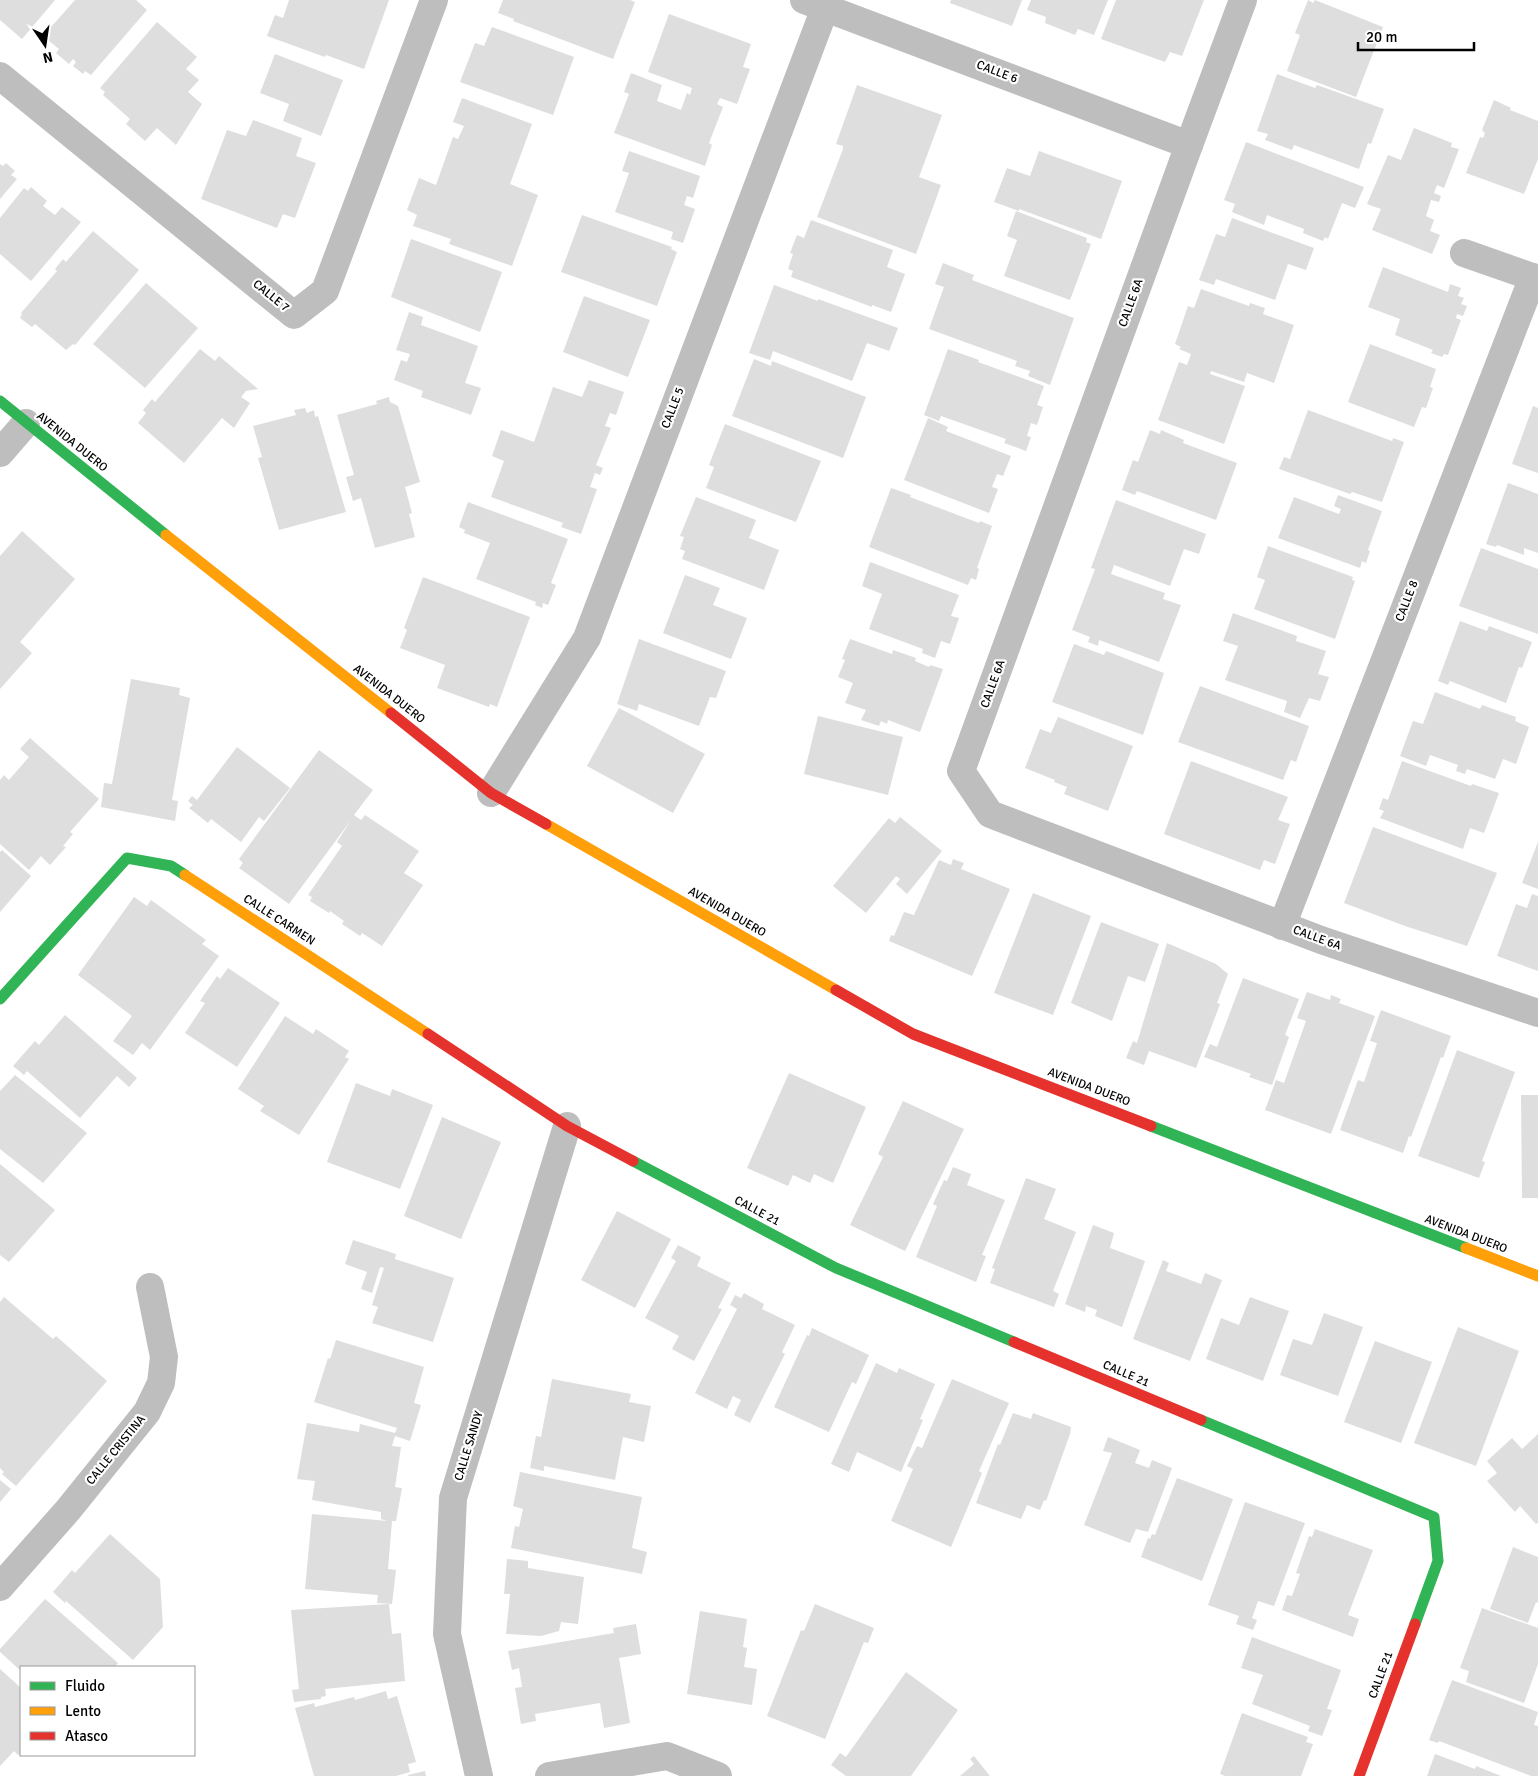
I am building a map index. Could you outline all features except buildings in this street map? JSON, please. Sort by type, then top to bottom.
[{"type":"street","name":"CALLE 7","points":[[0,76],[294,315],[326,291],[434,0]]},
{"type":"street","name":"CALLE 6A","points":[[1243,0],[961,771],[990,814],[1282,926],[1538,1014]]},
{"type":"street","name":"CALLE 6","points":[[814,4],[1189,145]]},
{"type":"street","name":"CALLE 5","points":[[491,793],[587,638],[814,4]]},
{"type":"street","name":"CALLE 8","points":[[1282,926],[1535,278],[1464,253]]},
{"type":"street","name":"AVENIDA DUERO","points":[[0,401],[491,793],[913,1034],[1538,1276]]},
{"type":"street","points":[[0,453],[26,423]]},
{"type":"street","name":"CALLE CARMEN","points":[[0,999],[127,858],[171,866],[567,1126]]},
{"type":"street","name":"CALLE SANDY","points":[[478,1776],[448,1634],[453,1498],[567,1126]]},
{"type":"street","name":"CALLE 21","points":[[567,1126],[836,1268],[1434,1517],[1438,1561],[1359,1776]]},
{"type":"street","name":"CALLE CRISTINA","points":[[0,1587],[68,1510],[147,1412],[161,1383],[164,1357],[150,1287]]},
{"type":"street","points":[[549,1776],[668,1756],[718,1776]]},
{"type":"traffic: fast","points":[[0,401],[166,535]]},
{"type":"traffic: fast","points":[[0,999],[127,858],[171,866],[185,875]]},
{"type":"traffic: fast","points":[[1151,1126],[1466,1248]]},
{"type":"traffic: fast","points":[[633,1161],[836,1268],[1014,1342]]},
{"type":"traffic: fast","points":[[1201,1420],[1434,1517],[1438,1561],[1415,1624]]},
{"type":"traffic: slow","points":[[166,535],[391,713]]},
{"type":"traffic: slow","points":[[546,824],[836,990]]},
{"type":"traffic: slow","points":[[185,875],[428,1034]]},
{"type":"traffic: slow","points":[[1466,1248],[1538,1276]]},
{"type":"traffic: jam","points":[[391,713],[491,793],[546,824]]},
{"type":"traffic: jam","points":[[836,990],[913,1034],[1151,1126]]},
{"type":"traffic: jam","points":[[428,1034],[567,1126],[633,1161]]},
{"type":"traffic: jam","points":[[1014,1342],[1201,1420]]},
{"type":"traffic: jam","points":[[1359,1776],[1415,1624]]}]
